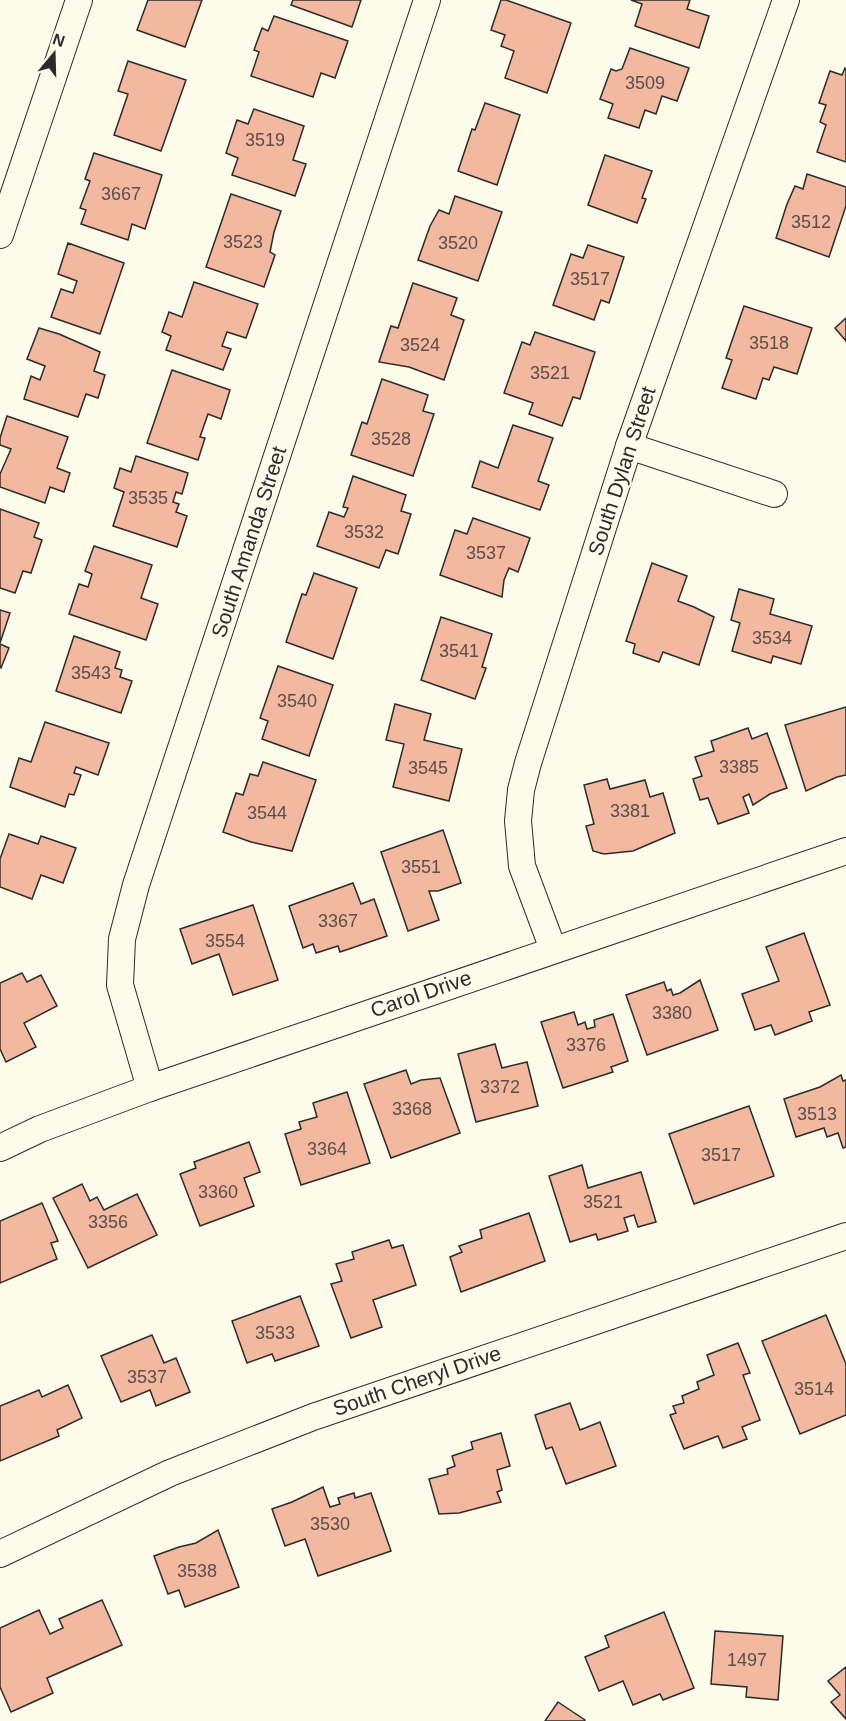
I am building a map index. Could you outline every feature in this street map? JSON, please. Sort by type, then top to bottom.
[{"type":"street","points":[[0,235],[79,0]]},
{"type":"street","name":"South Amanda Street","points":[[150,1088],[120,985],[122,939],[140,874],[427,0]]},
{"type":"street","name":"South Dylan Street","points":[[553,949],[522,866],[518,821],[521,790],[629,446],[786,0]]},
{"type":"street","points":[[629,446],[774,494]]},
{"type":"street","name":"Carol Drive","points":[[0,1148],[40,1129],[150,1088],[846,850]]},
{"type":"street","name":"South Cheryl Drive","points":[[0,1554],[170,1473],[313,1417],[846,1236]]},
{"type":"building","points":[[148,0],[202,0],[185,47],[137,30]]},
{"type":"building","points":[[293,0],[361,0],[352,27],[291,5]]},
{"type":"building","points":[[501,0],[571,23],[547,93],[505,78],[514,51],[501,46],[505,35],[491,30]]},
{"type":"building","points":[[631,0],[690,0],[687,9],[709,16],[699,48],[635,26],[642,4]]},
{"type":"building","points":[[274,16],[348,41],[335,78],[321,73],[313,97],[251,76],[259,52],[254,50],[262,28],[268,31]]},
{"type":"building","points":[[630,48],[689,68],[677,101],[662,96],[656,114],[645,110],[639,128],[608,118],[613,104],[600,99],[611,69],[616,71],[622,69]]},
{"type":"building","points":[[128,61],[186,80],[161,151],[114,135],[128,94],[118,91]]},
{"type":"building","points":[[845,68],[846,162],[817,152],[826,125],[820,122],[826,105],[819,103],[830,71],[842,75]]},
{"type":"building","points":[[485,103],[520,115],[497,185],[458,171],[472,129],[475,130]]},
{"type":"building","points":[[254,109],[304,126],[293,160],[306,164],[295,196],[232,175],[238,158],[226,153],[237,120],[248,124]]},
{"type":"building","points":[[94,153],[162,175],[145,229],[132,224],[128,240],[81,224],[86,210],[80,208],[90,181],[85,179]]},
{"type":"building","points":[[605,155],[652,171],[642,198],[646,199],[637,223],[588,205]]},
{"type":"building","points":[[807,174],[846,187],[846,206],[829,257],[776,238],[795,186],[803,189]]},
{"type":"building","points":[[231,194],[281,211],[270,252],[275,255],[264,287],[206,267]]},
{"type":"building","points":[[455,196],[502,212],[478,281],[418,260],[430,226],[439,210],[449,214]]},
{"type":"building","points":[[68,243],[124,263],[100,334],[51,317],[61,289],[73,293],[77,281],[58,274]]},
{"type":"building","points":[[588,245],[624,257],[609,303],[601,300],[594,320],[553,305],[571,254],[583,258]]},
{"type":"building","points":[[194,282],[258,304],[246,338],[227,332],[222,346],[231,349],[223,370],[166,350],[171,336],[162,332],[169,312],[182,317]]},
{"type":"building","points":[[413,283],[457,298],[451,315],[464,320],[444,380],[409,367],[379,362],[391,326],[398,328]]},
{"type":"building","points":[[744,306],[812,328],[797,374],[774,367],[769,380],[763,378],[756,399],[722,388],[732,360],[726,358]]},
{"type":"building","points":[[846,318],[846,341],[835,328]]},
{"type":"building","points":[[39,328],[100,352],[94,371],[105,375],[98,398],[86,394],[78,417],[24,399],[31,376],[40,380],[45,366],[27,359]]},
{"type":"building","points":[[535,332],[595,352],[580,399],[573,397],[562,426],[529,414],[533,403],[504,393],[522,342],[530,345]]},
{"type":"building","points":[[172,370],[230,390],[221,419],[208,414],[200,437],[205,438],[198,460],[147,443]]},
{"type":"building","points":[[382,379],[428,395],[423,411],[434,414],[413,476],[351,455],[362,422],[367,424]]},
{"type":"building","points":[[7,416],[68,437],[57,468],[70,473],[64,492],[50,487],[45,503],[0,487],[0,474],[11,449],[0,445]]},
{"type":"building","points":[[513,425],[553,438],[538,481],[549,485],[540,510],[472,487],[480,461],[498,468]]},
{"type":"building","points":[[136,456],[188,473],[182,494],[176,492],[173,502],[179,504],[176,512],[187,516],[177,547],[113,526],[124,492],[114,488],[120,468],[131,472]]},
{"type":"building","points":[[353,476],[406,495],[401,511],[411,514],[398,554],[386,550],[379,568],[317,546],[329,512],[344,517],[348,508],[343,507]]},
{"type":"building","points":[[0,509],[39,523],[34,537],[42,540],[31,573],[23,571],[15,593],[0,588]]},
{"type":"building","points":[[473,518],[530,538],[518,572],[509,568],[504,580],[502,597],[440,575],[455,530],[467,534]]},
{"type":"building","points":[[94,546],[152,565],[141,598],[158,604],[146,640],[69,614],[79,584],[88,587],[92,574],[85,571]]},
{"type":"building","points":[[652,563],[687,576],[678,601],[714,617],[699,665],[663,652],[659,662],[633,653],[635,644],[626,641]]},
{"type":"building","points":[[314,573],[357,588],[333,659],[286,642],[302,594],[306,595]]},
{"type":"building","points":[[739,589],[774,599],[770,614],[812,626],[801,664],[773,656],[771,663],[732,651],[740,623],[731,620]]},
{"type":"building","points":[[0,610],[10,613],[0,643]]},
{"type":"building","points":[[441,617],[492,634],[482,667],[486,668],[475,699],[421,680]]},
{"type":"building","points":[[74,636],[120,652],[115,668],[122,670],[120,677],[132,681],[121,713],[56,691]]},
{"type":"building","points":[[0,644],[9,648],[1,668],[0,667]]},
{"type":"building","points":[[278,666],[333,685],[309,756],[262,739],[268,721],[260,718]]},
{"type":"building","points":[[395,704],[431,714],[424,740],[462,749],[449,801],[393,787],[404,744],[386,740]]},
{"type":"building","points":[[846,707],[846,775],[806,791],[785,725]]},
{"type":"building","points":[[45,722],[109,743],[98,775],[76,767],[74,773],[81,775],[74,795],[69,794],[65,807],[10,787],[19,758],[31,762]]},
{"type":"building","points":[[748,728],[752,739],[767,733],[787,788],[770,794],[753,805],[749,794],[743,797],[749,813],[718,824],[708,798],[700,800],[693,779],[702,776],[695,757],[714,751],[711,741]]},
{"type":"building","points":[[263,762],[316,780],[292,851],[251,842],[223,832],[236,793],[243,795],[250,774],[258,776]]},
{"type":"building","points":[[607,779],[610,789],[645,780],[650,797],[663,793],[675,833],[633,851],[604,854],[593,851],[586,826],[594,824],[584,785]]},
{"type":"building","points":[[443,830],[461,883],[438,891],[429,891],[439,920],[408,931],[381,852]]},
{"type":"building","points":[[9,834],[38,844],[41,836],[76,848],[63,883],[41,875],[32,899],[0,887],[0,859]]},
{"type":"building","points":[[353,883],[361,904],[374,899],[387,936],[340,952],[338,946],[316,953],[313,944],[303,948],[289,906]]},
{"type":"building","points":[[253,905],[278,980],[233,995],[219,954],[192,964],[180,929]]},
{"type":"building","points":[[804,933],[830,1005],[809,1012],[812,1021],[775,1035],[771,1025],[755,1030],[742,994],[779,981],[766,947]]},
{"type":"building","points":[[22,973],[27,982],[41,975],[57,1006],[24,1023],[36,1047],[6,1062],[0,1049],[0,983]]},
{"type":"building","points":[[700,980],[718,1030],[647,1055],[626,995],[664,982],[667,991],[671,989],[673,995]]},
{"type":"building","points":[[574,1012],[578,1025],[585,1022],[587,1029],[595,1027],[594,1020],[613,1014],[628,1061],[611,1067],[613,1072],[563,1088],[541,1022]]},
{"type":"building","points":[[495,1044],[502,1068],[527,1062],[538,1106],[476,1122],[458,1054]]},
{"type":"building","points":[[406,1070],[411,1084],[421,1080],[440,1078],[460,1133],[391,1158],[364,1084]]},
{"type":"building","points":[[841,1075],[843,1081],[846,1080],[846,1147],[843,1148],[838,1133],[827,1137],[824,1128],[796,1137],[784,1099],[820,1087]]},
{"type":"building","points":[[347,1092],[370,1163],[301,1185],[285,1134],[301,1129],[299,1122],[317,1117],[313,1103]]},
{"type":"building","points":[[749,1106],[774,1176],[694,1204],[669,1134]]},
{"type":"building","points":[[249,1142],[260,1172],[244,1178],[254,1206],[200,1226],[180,1174],[196,1168],[194,1162]]},
{"type":"building","points":[[582,1165],[588,1188],[641,1172],[656,1222],[638,1227],[634,1215],[624,1218],[628,1231],[598,1240],[596,1234],[570,1242],[549,1176]]},
{"type":"building","points":[[82,1184],[90,1201],[97,1197],[104,1210],[137,1194],[157,1235],[88,1268],[53,1198]]},
{"type":"building","points":[[42,1203],[58,1241],[51,1243],[57,1259],[0,1283],[0,1221]]},
{"type":"building","points":[[529,1213],[545,1261],[461,1292],[450,1257],[462,1252],[459,1246],[482,1238],[480,1230]]},
{"type":"building","points":[[389,1240],[392,1248],[403,1245],[416,1285],[373,1300],[382,1327],[351,1338],[331,1284],[342,1281],[336,1264],[354,1259],[352,1252]]},
{"type":"building","points":[[300,1296],[319,1346],[275,1361],[272,1354],[247,1363],[232,1321]]},
{"type":"building","points":[[826,1315],[846,1364],[846,1415],[800,1434],[762,1341]]},
{"type":"building","points":[[152,1335],[164,1363],[176,1358],[190,1392],[156,1406],[150,1390],[121,1402],[101,1356]]},
{"type":"building","points":[[738,1343],[750,1373],[743,1375],[760,1420],[742,1427],[747,1439],[723,1448],[718,1436],[684,1449],[670,1415],[676,1413],[673,1406],[684,1403],[682,1396],[699,1389],[697,1382],[714,1375],[707,1355]]},
{"type":"building","points":[[68,1385],[82,1418],[57,1430],[59,1436],[0,1461],[0,1406],[39,1390],[42,1397]]},
{"type":"building","points":[[570,1403],[580,1430],[600,1422],[616,1466],[566,1484],[552,1447],[546,1449],[535,1415]]},
{"type":"building","points":[[501,1433],[510,1466],[497,1470],[502,1490],[497,1492],[501,1502],[459,1513],[439,1514],[429,1479],[448,1474],[447,1469],[455,1466],[452,1456],[473,1449],[471,1442]]},
{"type":"building","points":[[323,1487],[330,1507],[340,1504],[338,1498],[354,1493],[355,1498],[371,1493],[391,1551],[318,1576],[305,1539],[285,1546],[272,1509]]},
{"type":"building","points":[[218,1530],[239,1587],[185,1607],[179,1590],[168,1594],[154,1556],[196,1543]]},
{"type":"building","points":[[102,1600],[122,1645],[47,1678],[53,1693],[11,1712],[0,1687],[0,1628],[39,1610],[50,1634],[63,1628],[59,1619]]},
{"type":"building","points":[[664,1612],[694,1688],[663,1700],[660,1694],[633,1705],[623,1681],[599,1691],[585,1657],[609,1647],[605,1636]]},
{"type":"building","points":[[715,1631],[783,1636],[778,1700],[746,1697],[747,1687],[711,1684]]},
{"type":"building","points":[[846,1667],[846,1719],[831,1702],[840,1695],[828,1681]]},
{"type":"building","points":[[558,1702],[585,1720],[545,1721]]}]
